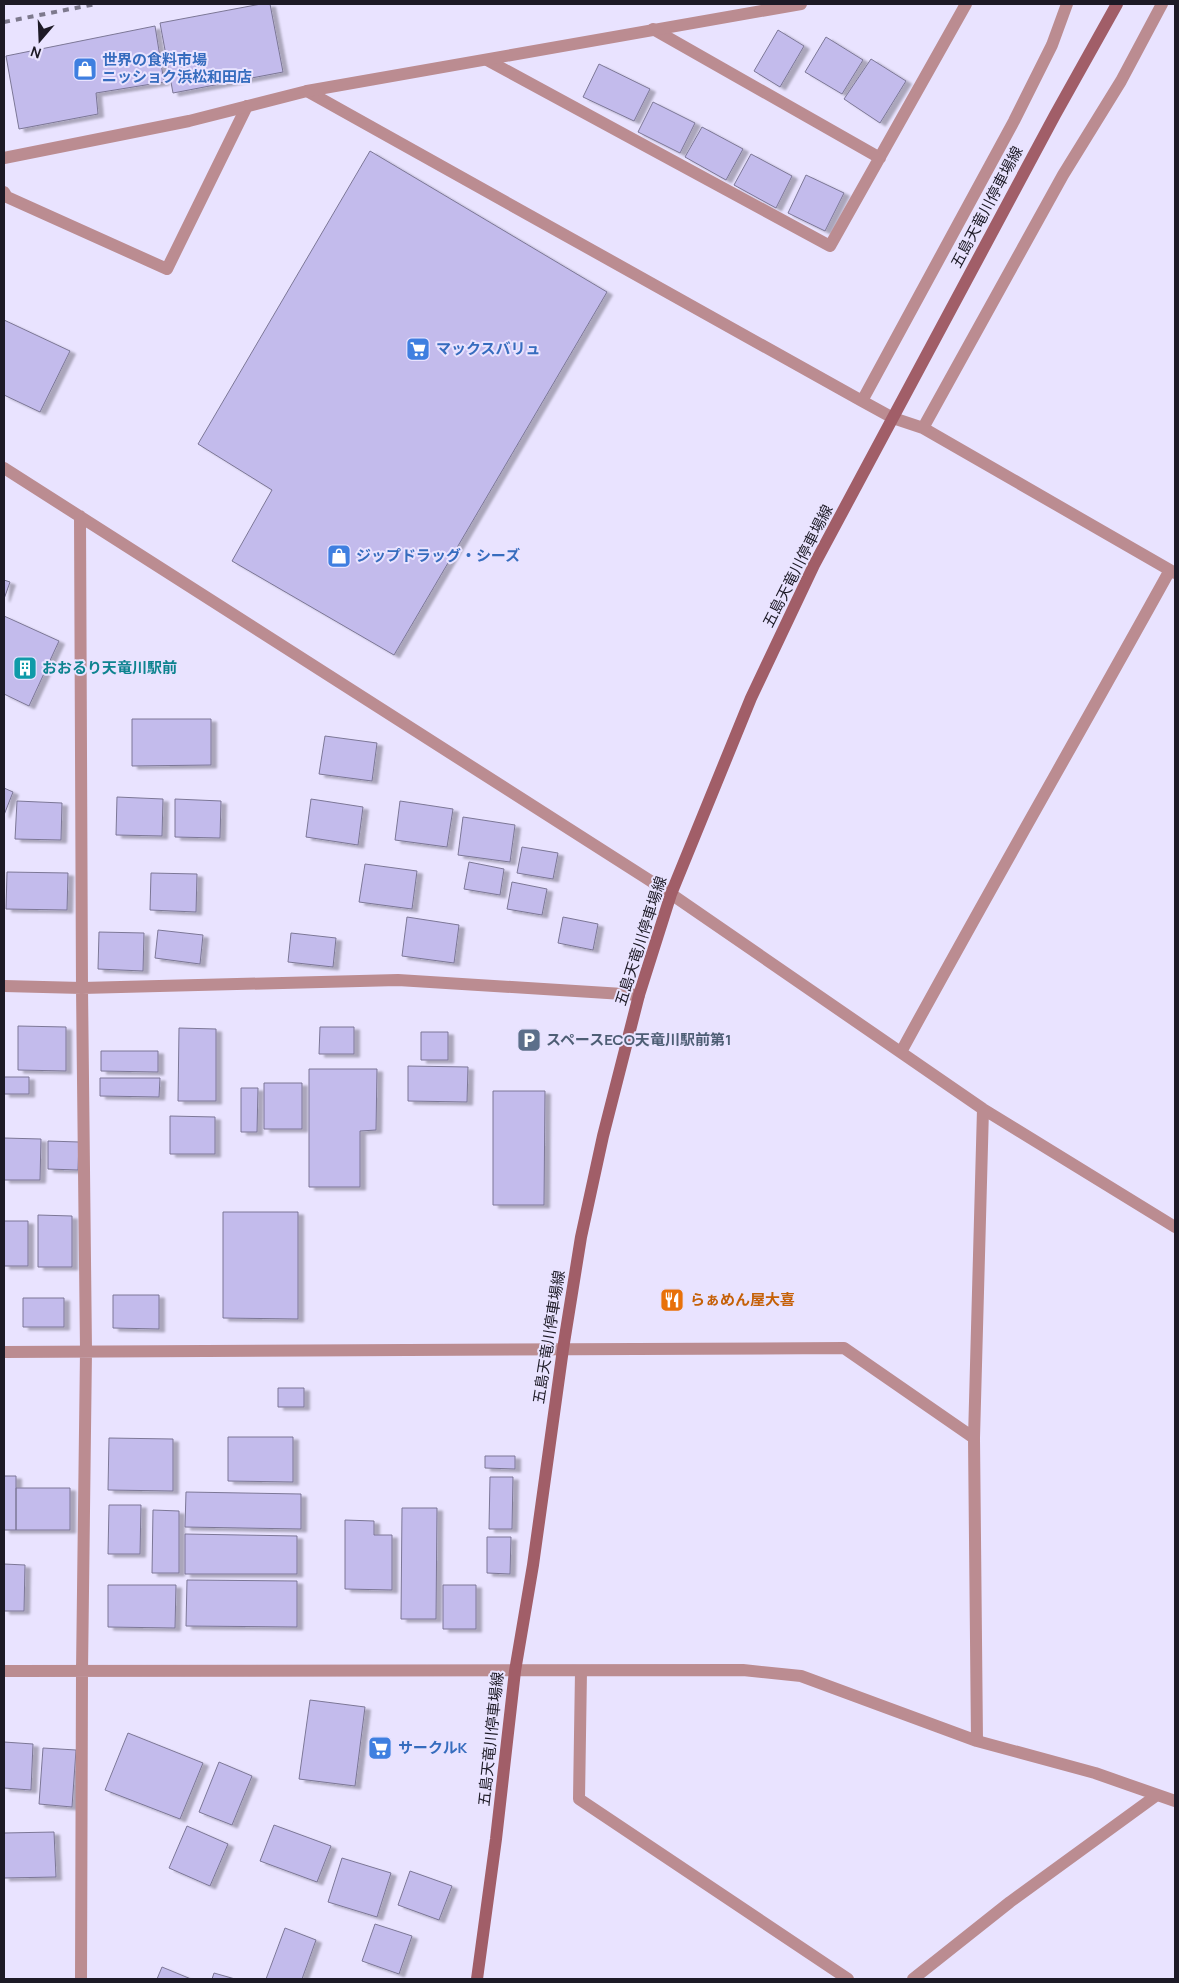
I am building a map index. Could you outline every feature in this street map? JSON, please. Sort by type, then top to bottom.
[{"type":"main road","name":"五島天竜川停車場線","points":[[477,1979],[496,1839],[515,1671],[533,1565],[563,1349],[581,1237],[603,1136],[639,996],[672,894],[751,698],[814,565],[1117,4]]},
{"type":"street","points":[[4,158],[189,121],[307,91],[801,4]]},
{"type":"street","points":[[487,60],[830,246],[966,4]]},
{"type":"street","points":[[862,401],[1014,121],[1052,45],[1067,4]]},
{"type":"street","points":[[923,428],[1063,175],[1121,81],[1162,4]]},
{"type":"street","points":[[653,29],[880,158]]},
{"type":"street","points":[[307,91],[893,418],[923,428],[1173,572],[977,911],[901,1052]]},
{"type":"street","points":[[4,192],[7,197],[168,269],[247,106]]},
{"type":"street","points":[[4,468],[672,894],[983,1109],[1175,1227]]},
{"type":"street","points":[[80,516],[86,1351],[81,1979]]},
{"type":"street","points":[[4,986],[82,988],[398,980],[639,996]]},
{"type":"street","points":[[977,1740],[974,1438],[983,1109]]},
{"type":"street","points":[[4,1352],[844,1348],[974,1438]]},
{"type":"street","points":[[4,1670],[743,1670],[801,1676],[977,1740],[1095,1774],[1175,1801]]},
{"type":"street","points":[[581,1671],[580,1799],[848,1979]]},
{"type":"street","points":[[913,1979],[1010,1902],[1157,1795]]},
{"type":"building","points":[[261,4],[270,4],[283,72],[173,93],[160,23]]},
{"type":"building","name":"世界の食料市場 ニッショク浜松和田店","points":[[155,26],[164,82],[96,93],[98,114],[19,129],[6,56]]},
{"type":"building","points":[[778,30],[804,46],[780,87],[754,71]]},
{"type":"building","points":[[826,37],[863,60],[842,94],[805,72]]},
{"type":"building","points":[[871,59],[906,81],[880,123],[844,99]]},
{"type":"building","points":[[599,64],[650,89],[634,121],[583,97]]},
{"type":"building","points":[[653,102],[695,123],[680,153],[638,132]]},
{"type":"building","points":[[702,127],[743,149],[726,180],[685,157]]},
{"type":"building","points":[[370,151],[607,292],[394,655],[232,561],[272,490],[198,444]]},
{"type":"building","points":[[751,154],[792,176],[776,208],[734,185]]},
{"type":"building","points":[[806,175],[844,193],[825,231],[788,213]]},
{"type":"building","points":[[4,320],[70,351],[40,412],[4,395]]},
{"type":"building","points":[[4,580],[10,582],[4,599]]},
{"type":"building","name":"おおるり天竜川駅前","points":[[4,616],[59,641],[29,706],[4,694]]},
{"type":"building","points":[[132,719],[211,719],[211,765],[132,766]]},
{"type":"building","points":[[325,736],[377,743],[372,781],[319,774]]},
{"type":"building","points":[[4,788],[13,792],[4,815]]},
{"type":"building","points":[[117,797],[163,799],[162,836],[116,835]]},
{"type":"building","points":[[175,799],[221,801],[220,838],[175,837]]},
{"type":"building","points":[[311,799],[363,807],[358,845],[306,837]]},
{"type":"building","points":[[17,801],[62,803],[61,840],[15,839]]},
{"type":"building","points":[[400,801],[453,809],[447,847],[395,840]]},
{"type":"building","points":[[463,817],[515,825],[510,862],[458,855]]},
{"type":"building","points":[[522,847],[558,853],[553,879],[517,873]]},
{"type":"building","points":[[469,862],[504,869],[500,895],[464,889]]},
{"type":"building","points":[[365,864],[417,871],[412,909],[359,902]]},
{"type":"building","points":[[7,872],[68,873],[67,910],[6,909]]},
{"type":"building","points":[[151,873],[197,874],[196,912],[150,910]]},
{"type":"building","points":[[512,882],[547,889],[542,915],[507,909]]},
{"type":"building","points":[[407,917],[459,925],[454,963],[402,956]]},
{"type":"building","points":[[563,917],[598,924],[593,950],[558,943]]},
{"type":"building","points":[[158,930],[203,935],[200,964],[155,958]]},
{"type":"building","points":[[99,932],[144,933],[143,971],[98,969]]},
{"type":"building","points":[[291,933],[336,938],[333,967],[288,962]]},
{"type":"building","points":[[18,1026],[66,1027],[66,1071],[18,1070]]},
{"type":"building","points":[[320,1027],[354,1027],[354,1054],[319,1054]]},
{"type":"building","points":[[179,1028],[216,1029],[216,1101],[178,1101]]},
{"type":"building","points":[[421,1032],[448,1032],[448,1060],[421,1060]]},
{"type":"building","points":[[101,1051],[158,1051],[158,1072],[101,1071]]},
{"type":"building","points":[[408,1066],[468,1067],[467,1102],[408,1101]]},
{"type":"building","points":[[309,1069],[377,1069],[376,1130],[360,1131],[360,1187],[309,1187]]},
{"type":"building","points":[[4,1077],[29,1077],[29,1094],[4,1094]]},
{"type":"building","points":[[100,1078],[160,1078],[159,1097],[100,1096]]},
{"type":"building","points":[[264,1083],[302,1083],[302,1129],[264,1129]]},
{"type":"building","points":[[241,1088],[258,1088],[257,1132],[241,1132]]},
{"type":"building","points":[[493,1091],[545,1091],[544,1205],[493,1205]]},
{"type":"building","points":[[170,1116],[215,1117],[215,1154],[170,1154]]},
{"type":"building","points":[[4,1138],[41,1139],[40,1180],[4,1180]]},
{"type":"building","points":[[48,1141],[79,1142],[78,1170],[48,1169]]},
{"type":"building","points":[[223,1212],[298,1212],[298,1319],[223,1318]]},
{"type":"building","points":[[38,1215],[72,1216],[72,1267],[38,1267]]},
{"type":"building","points":[[4,1221],[28,1221],[28,1266],[4,1266]]},
{"type":"building","points":[[113,1295],[159,1295],[159,1329],[113,1328]]},
{"type":"building","points":[[23,1298],[64,1298],[64,1327],[23,1327]]},
{"type":"building","points":[[278,1388],[304,1388],[304,1407],[278,1407]]},
{"type":"building","points":[[228,1437],[293,1437],[293,1482],[228,1481]]},
{"type":"building","points":[[109,1438],[173,1439],[173,1491],[108,1490]]},
{"type":"building","points":[[485,1456],[515,1456],[515,1469],[485,1468]]},
{"type":"building","points":[[4,1476],[16,1476],[16,1530],[4,1530]]},
{"type":"building","points":[[490,1477],[513,1477],[512,1529],[489,1529]]},
{"type":"building","points":[[16,1488],[70,1488],[70,1530],[16,1530]]},
{"type":"building","points":[[186,1492],[301,1494],[301,1529],[185,1527]]},
{"type":"building","points":[[109,1505],[141,1505],[140,1554],[108,1554]]},
{"type":"building","points":[[402,1508],[437,1508],[436,1619],[401,1619]]},
{"type":"building","points":[[153,1510],[179,1511],[179,1573],[152,1573]]},
{"type":"building","points":[[345,1520],[374,1521],[374,1535],[392,1535],[392,1590],[345,1589]]},
{"type":"building","points":[[185,1534],[297,1536],[297,1574],[185,1574]]},
{"type":"building","points":[[487,1537],[511,1537],[510,1574],[487,1573]]},
{"type":"building","points":[[4,1564],[25,1565],[24,1611],[4,1611]]},
{"type":"building","points":[[187,1580],[297,1581],[297,1627],[186,1626]]},
{"type":"building","points":[[108,1585],[176,1585],[175,1628],[108,1627]]},
{"type":"building","points":[[443,1585],[476,1585],[476,1629],[443,1629]]},
{"type":"building","points":[[310,1700],[365,1707],[355,1786],[299,1779]]},
{"type":"building","points":[[128,1733],[203,1763],[180,1819],[105,1790]]},
{"type":"building","points":[[4,1742],[33,1744],[31,1790],[4,1788]]},
{"type":"building","points":[[43,1748],[76,1750],[72,1807],[39,1804]]},
{"type":"building","points":[[219,1762],[252,1776],[232,1825],[199,1812]]},
{"type":"building","points":[[274,1825],[331,1846],[317,1882],[260,1861]]},
{"type":"building","points":[[187,1826],[228,1844],[210,1886],[169,1868]]},
{"type":"building","points":[[54,1832],[56,1877],[4,1878],[4,1833]]},
{"type":"building","points":[[342,1858],[391,1873],[377,1917],[328,1902]]},
{"type":"building","points":[[410,1871],[452,1886],[439,1920],[398,1905]]},
{"type":"building","points":[[375,1924],[412,1936],[399,1974],[362,1961]]},
{"type":"building","points":[[285,1928],[316,1940],[302,1979],[266,1979]]},
{"type":"building","points":[[162,1967],[191,1979],[157,1979]]},
{"type":"building","points":[[214,1973],[235,1979],[212,1979]]},
{"type":"railway","points":[[4,22],[96,4]]},
{"type":"place","name":"世界の食料市場 ニッショク浜松和田店","points":[[85,69]]},
{"type":"place","name":"マックスバリュ","points":[[418,349]]},
{"type":"place","name":"ジップドラッグ・シーズ","points":[[339,556]]},
{"type":"place","name":"おおるり天竜川駅前","points":[[25,668]]},
{"type":"place","name":"スペースECO天竜川駅前第1","points":[[529,1040]]},
{"type":"place","name":"らぁめん屋大喜","points":[[672,1300]]},
{"type":"place","name":"サークルK","points":[[380,1748]]}]
